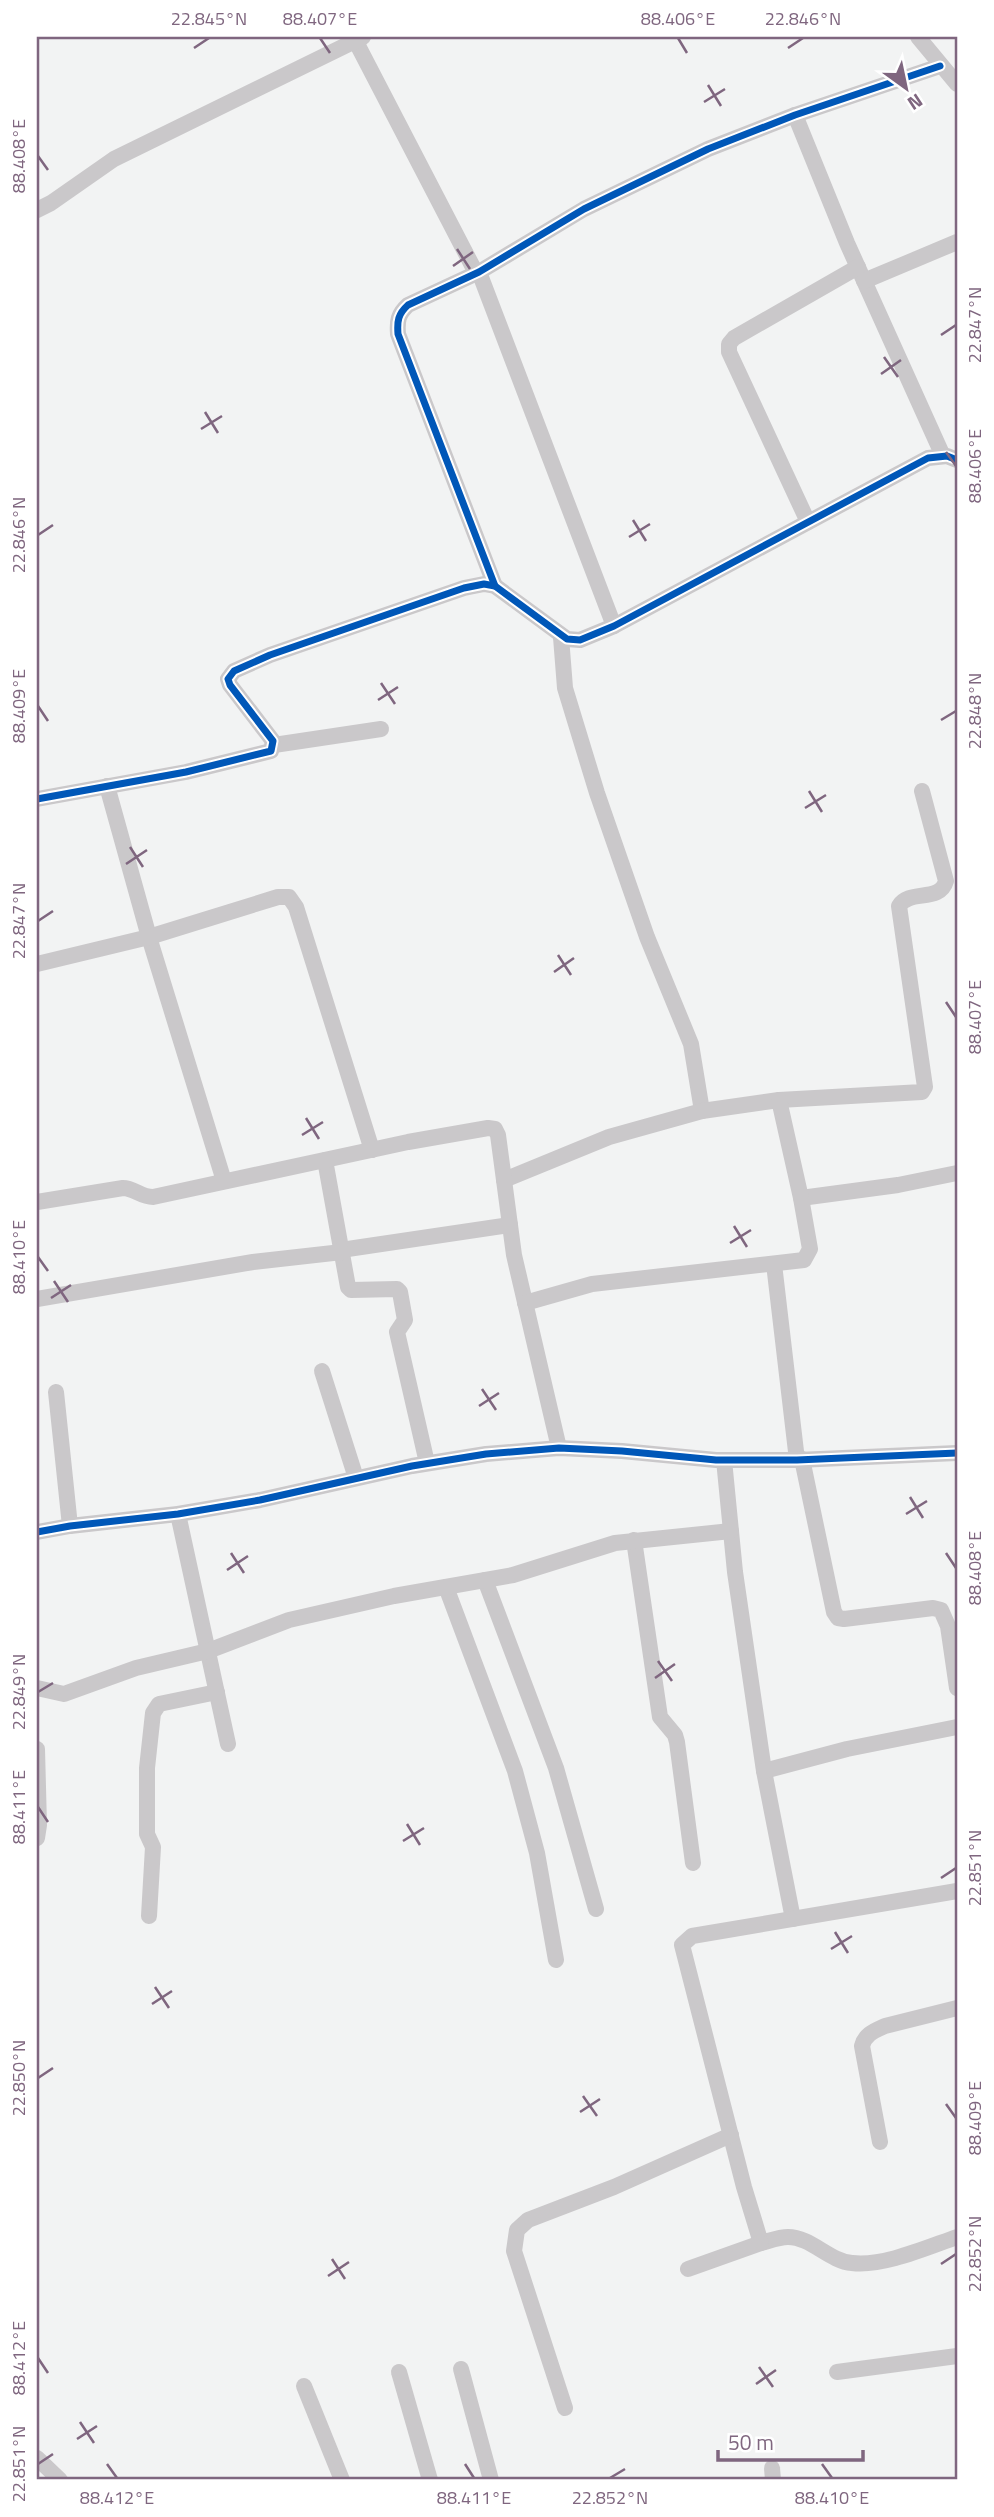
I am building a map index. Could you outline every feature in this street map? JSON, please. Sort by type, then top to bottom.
[{"type":"street","points":[[918,37],[957,84]]},
{"type":"street","points":[[37,210],[114,159],[359,38],[478,273],[614,626]]},
{"type":"street","points":[[495,586],[398,334],[397,322],[400,313],[408,306],[478,273],[584,209],[708,149],[795,115],[940,66]]},
{"type":"street","points":[[37,799],[186,772],[271,751],[273,741],[228,679],[234,671],[270,655],[464,588],[484,584],[495,586],[561,637],[580,640],[614,626],[928,458],[950,458],[861,274],[795,115]]},
{"type":"street","points":[[808,523],[729,352],[729,344],[734,338],[861,274],[957,242]]},
{"type":"street","points":[[561,637],[565,688],[597,793],[634,898],[691,1044],[702,1111]]},
{"type":"street","points":[[274,745],[382,729]]},
{"type":"street","points":[[107,786],[149,937],[225,1181]]},
{"type":"street","points":[[504,1180],[609,1137],[702,1111],[779,1100],[919,1093],[925,1087],[899,906],[903,900],[938,893],[946,881],[922,791]]},
{"type":"street","points":[[37,964],[149,937],[278,897],[289,897],[296,907],[372,1150]]},
{"type":"street","points":[[525,1303],[592,1284],[800,1262],[809,1253],[801,1198],[779,1100]]},
{"type":"street","points":[[37,1202],[123,1188],[153,1197],[372,1150],[488,1128],[495,1129],[525,1303],[559,1448]]},
{"type":"street","points":[[325,1160],[349,1289],[397,1289],[400,1292],[405,1320],[397,1332],[427,1463]]},
{"type":"street","points":[[801,1198],[898,1185],[957,1173]]},
{"type":"street","points":[[37,1299],[253,1262],[510,1225]]},
{"type":"street","points":[[774,1264],[799,1460],[834,1612],[838,1618],[844,1619],[933,1608],[941,1610],[946,1616],[957,1688]]},
{"type":"street","points":[[322,1371],[356,1478]]},
{"type":"street","points":[[56,1392],[70,1526]]},
{"type":"street","points":[[37,1532],[178,1514],[260,1500],[427,1463],[486,1454],[559,1448],[622,1451],[685,1459],[799,1460],[957,1453]]},
{"type":"street","points":[[723,1460],[764,1771],[793,1919]]},
{"type":"street","points":[[178,1514],[228,1745]]},
{"type":"street","points":[[37,1688],[64,1694],[136,1668],[208,1651],[289,1620],[394,1596],[513,1575],[615,1543],[731,1531]]},
{"type":"street","points":[[634,1540],[660,1717],[675,1735],[677,1742],[693,1863]]},
{"type":"street","points":[[485,1580],[556,1768],[596,1909]]},
{"type":"street","points":[[446,1587],[515,1771],[537,1853],[556,1960]]},
{"type":"street","points":[[149,1916],[153,1847],[148,1837],[147,1768],[153,1713],[159,1704],[217,1692]]},
{"type":"street","points":[[764,1771],[846,1749],[957,1727]]},
{"type":"street","points":[[37,1749],[37,1838]]},
{"type":"street","points":[[761,2243],[682,1945],[692,1936],[957,1891]]},
{"type":"street","points":[[880,2142],[862,2046],[864,2040],[873,2031],[885,2026],[957,2008]]},
{"type":"street","points":[[565,2408],[514,2251],[517,2230],[528,2220],[614,2187],[731,2135]]},
{"type":"street","points":[[688,2269],[783,2238],[797,2239],[844,2262],[856,2264],[888,2259],[957,2237]]},
{"type":"street","points":[[837,2372],[957,2356]]},
{"type":"street","points":[[461,2369],[491,2480]]},
{"type":"street","points":[[399,2372],[430,2480]]},
{"type":"street","points":[[304,2386],[342,2480]]},
{"type":"street","points":[[37,2458],[60,2480]]},
{"type":"cycle path","points":[[495,586],[398,334],[399,318],[405,308],[479,272],[584,209],[708,149],[795,115],[940,66]]},
{"type":"cycle path","points":[[37,799],[186,772],[271,751],[273,741],[228,679],[234,671],[270,655],[464,588],[484,584],[495,586],[567,639],[580,640],[614,626],[928,458],[947,456],[957,460]]},
{"type":"cycle path","points":[[37,1532],[178,1514],[260,1500],[412,1466],[486,1454],[559,1448],[716,1460],[797,1460],[957,1453]]}]
